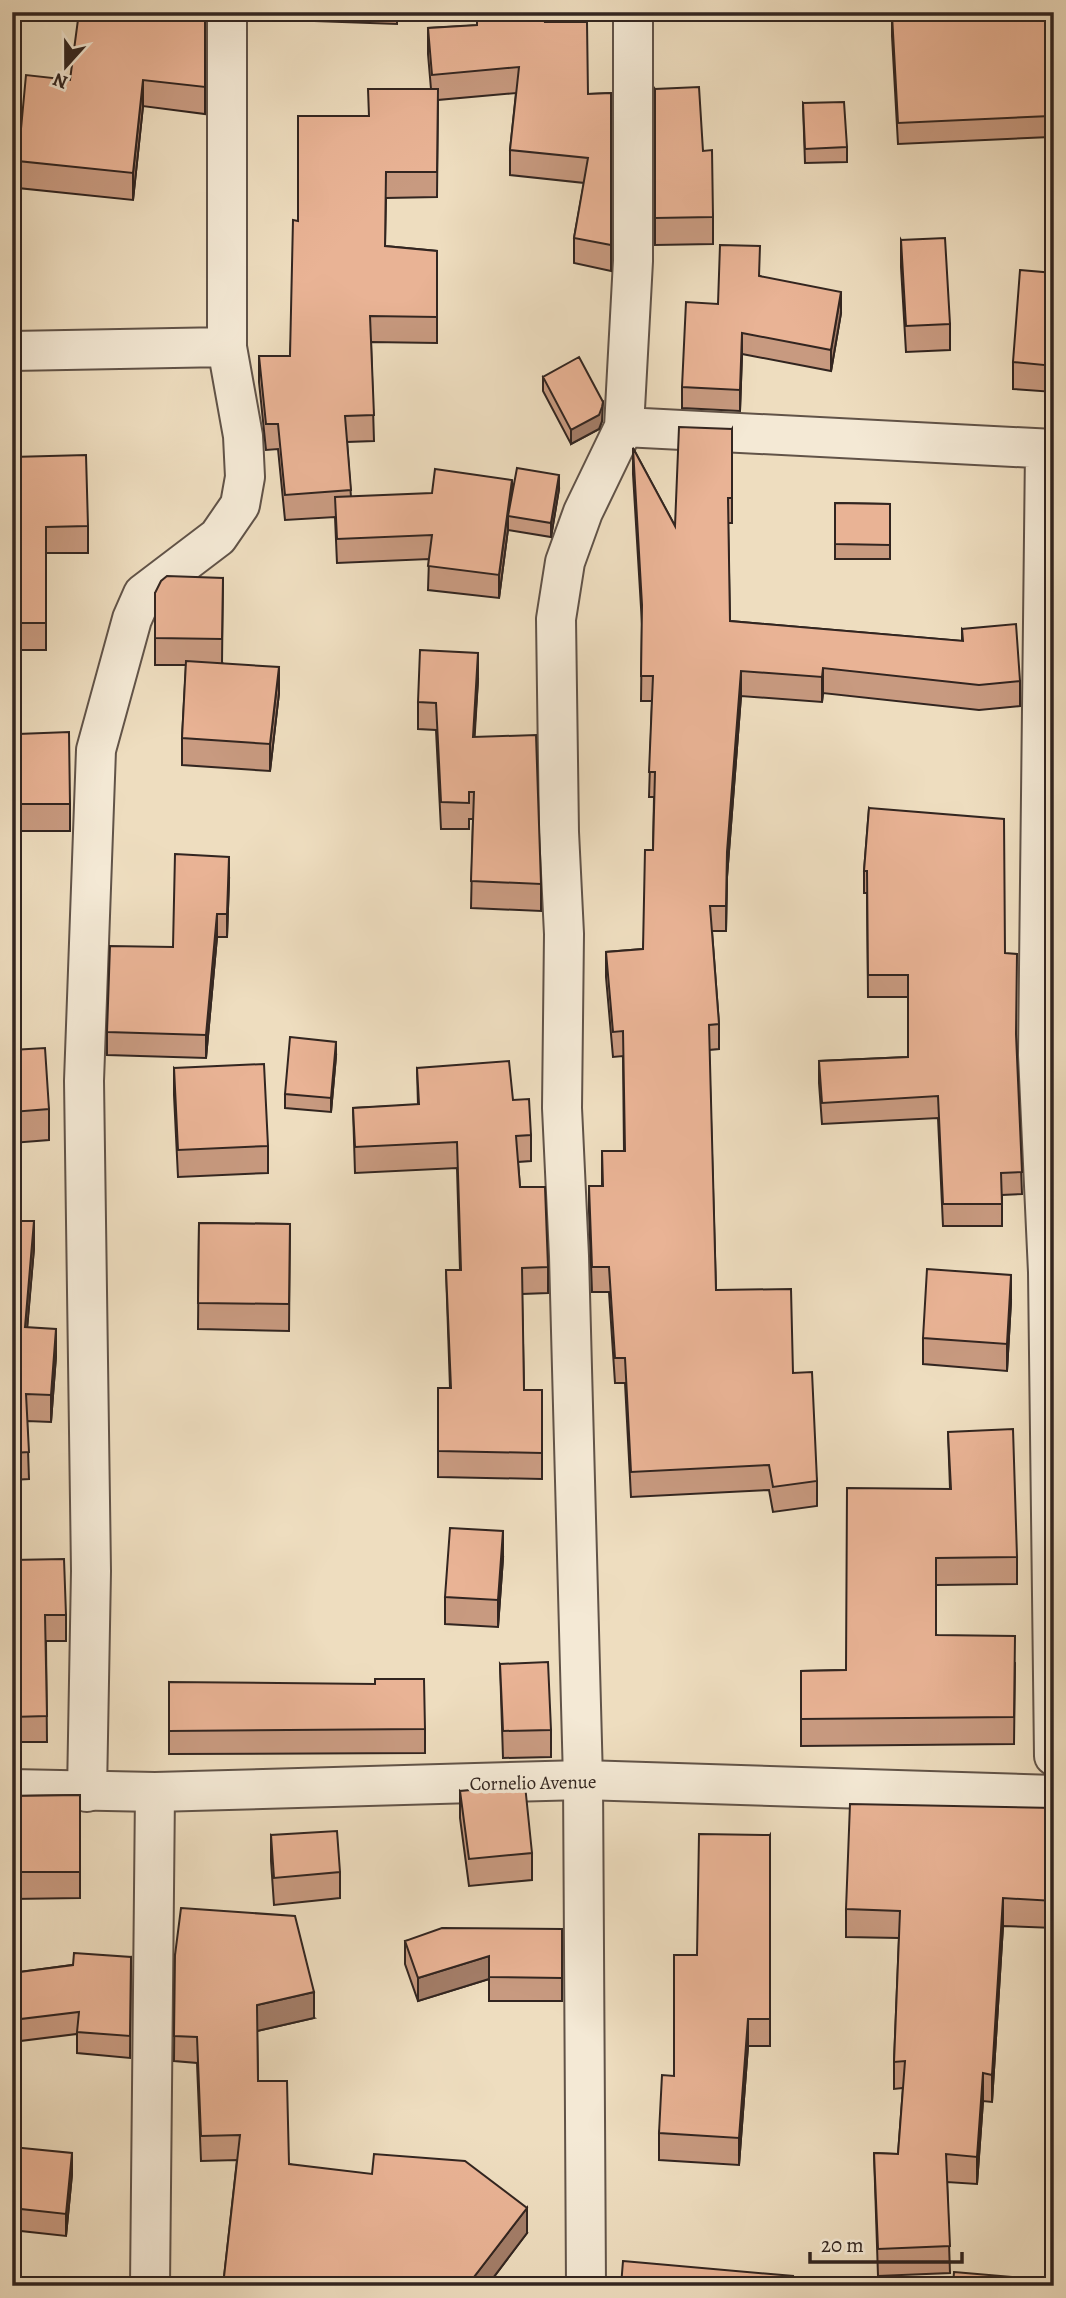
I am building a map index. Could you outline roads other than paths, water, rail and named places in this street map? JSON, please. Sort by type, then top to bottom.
[{"type":"street","points":[[88,1793],[91,1571],[84,1081],[96,750],[132,619],[143,594],[218,537],[240,505],[244,477],[243,436],[227,347],[227,12]]},
{"type":"street","points":[[586,2286],[583,1780],[569,1256],[562,1108],[564,934],[556,619],[565,562],[583,512],[624,427],[633,261],[633,12]]},
{"type":"street","points":[[12,351],[227,347]]},
{"type":"street","points":[[624,427],[1049,449],[1038,1055],[1048,1272],[1054,1756]]},
{"type":"street","name":"Cornelio Avenue","points":[[12,1789],[88,1793],[155,1792],[583,1780],[1054,1796]]},
{"type":"street","points":[[150,2286],[155,1792]]}]
